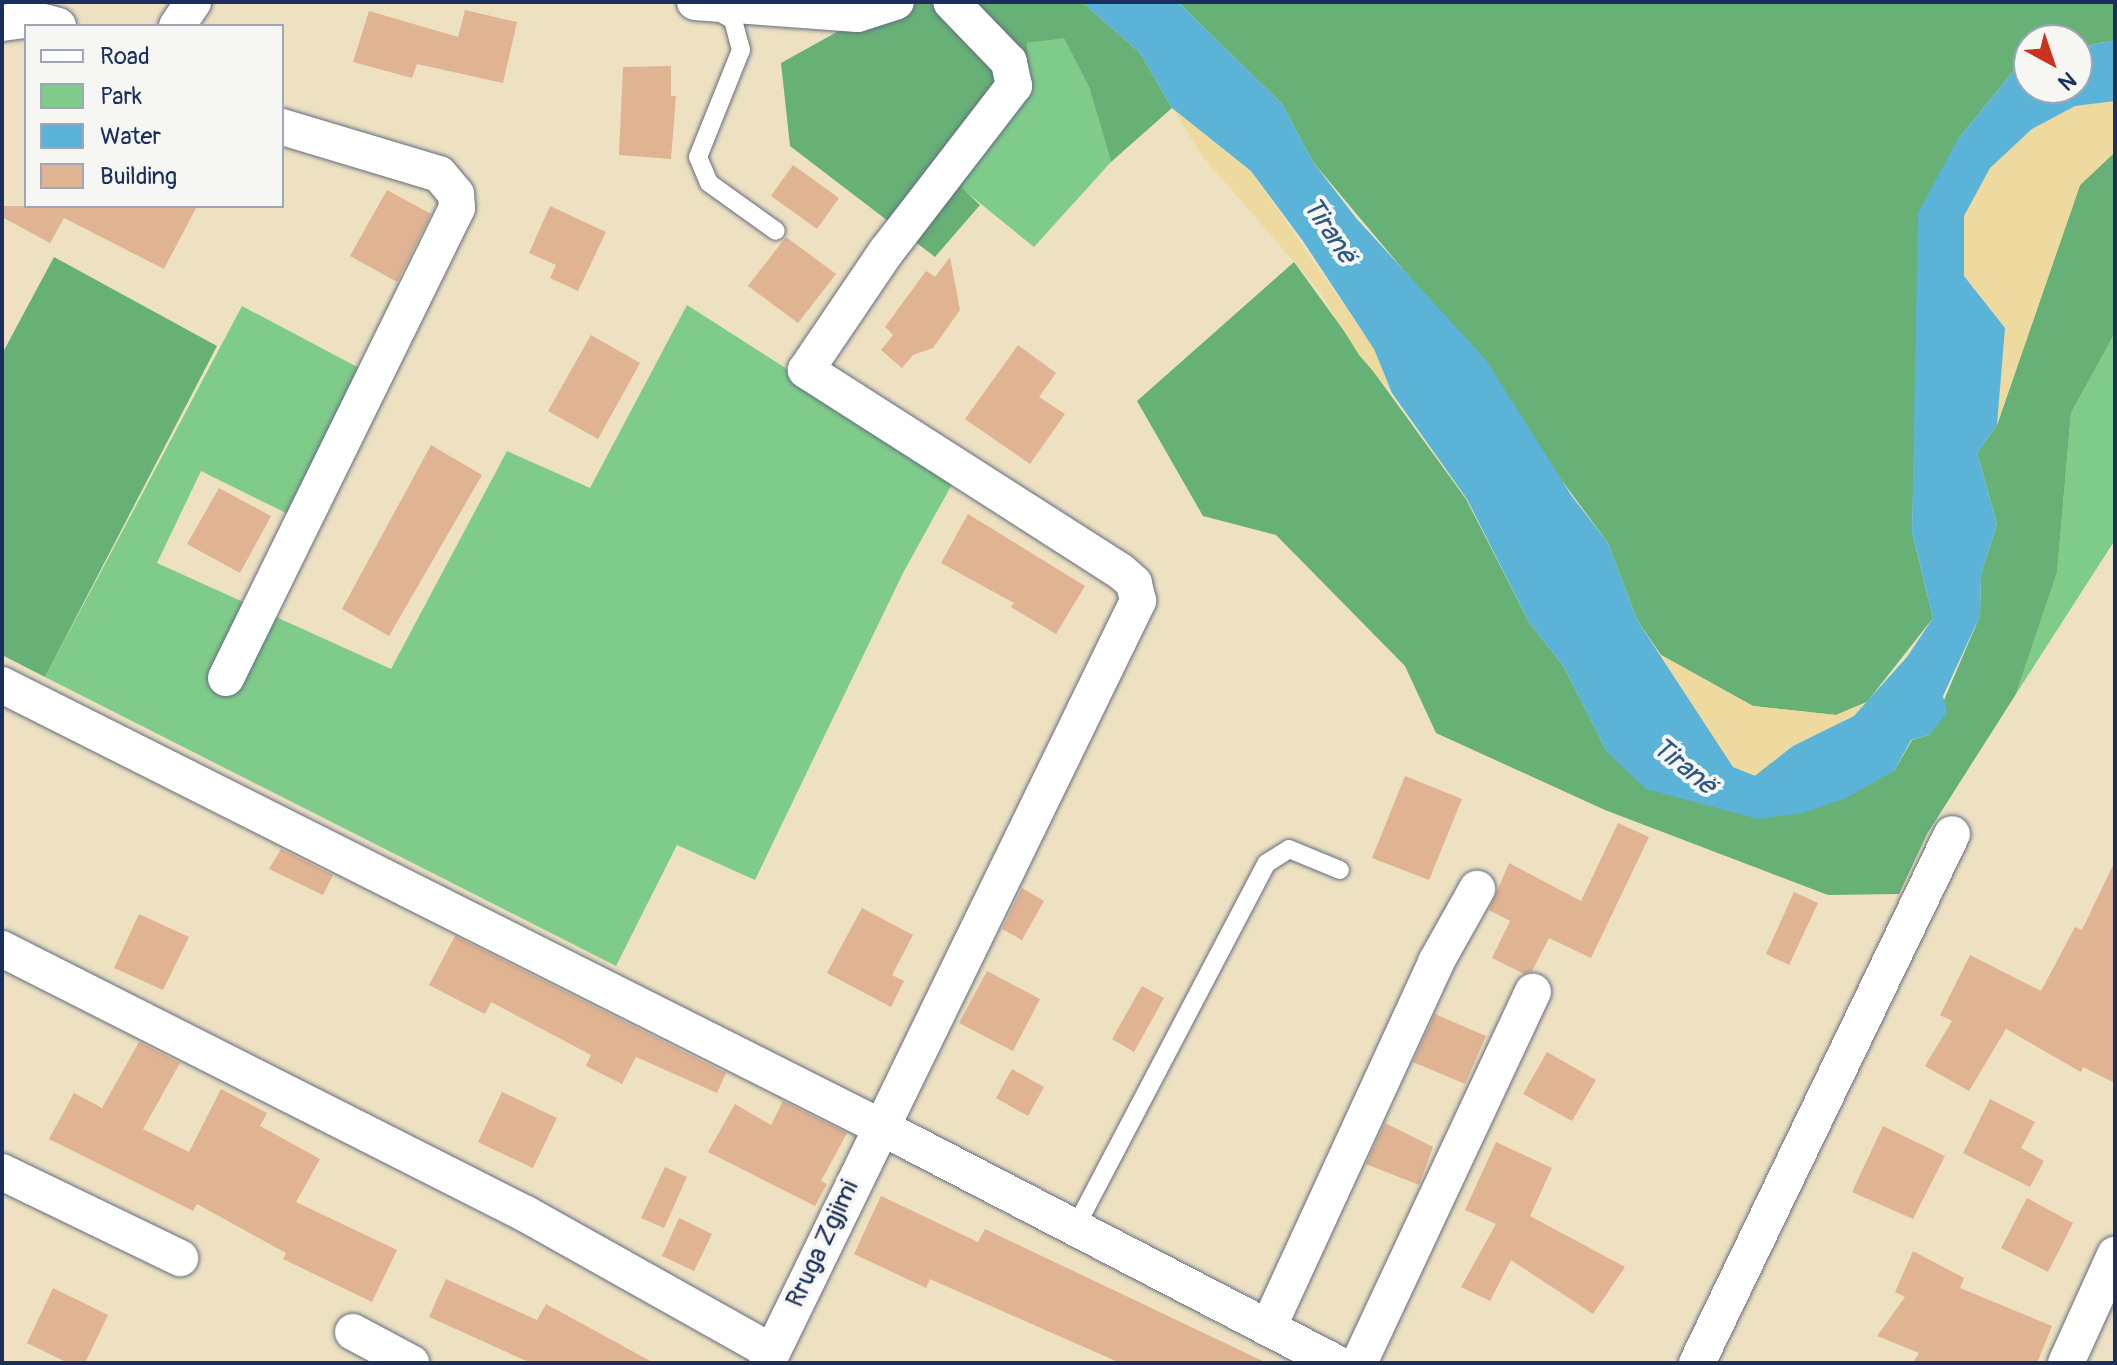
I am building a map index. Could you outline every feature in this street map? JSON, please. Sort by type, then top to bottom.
[{"type":"street","points":[[178,24],[193,2]]},
{"type":"street","points":[[700,3],[858,14],[896,2]]},
{"type":"street","name":"Rruga Zgjimi","points":[[769,1358],[879,1126],[1138,601],[1134,583],[1120,571],[806,370],[886,252],[1014,86],[1009,62],[951,2]]},
{"type":"street","points":[[2,23],[32,19],[51,24]]},
{"type":"street","points":[[226,678],[457,208],[456,194],[439,174],[284,128]]},
{"type":"street","points":[[2,685],[879,1126],[1336,1363]]},
{"type":"street","points":[[1697,1363],[1952,834]]},
{"type":"street","points":[[1268,1328],[1436,962],[1477,889]]},
{"type":"street","points":[[2,949],[526,1214],[769,1358]]},
{"type":"street","points":[[1359,1363],[1533,992]]},
{"type":"street","points":[[2,1172],[180,1258]]},
{"type":"street","points":[[2066,1363],[2115,1255]]},
{"type":"street","points":[[353,1332],[411,1363]]},
{"type":"lane","points":[[700,3],[733,20],[741,50],[698,157],[709,183],[776,231]]},
{"type":"lane","points":[[1075,1228],[1267,863],[1289,849],[1340,870]]},
{"type":"green space","points":[[891,2],[1082,2],[1140,53],[1172,108],[1111,162],[1089,87],[1064,38],[1027,43],[1030,74],[1020,102],[961,187],[980,205],[935,257],[790,146],[781,63]]},
{"type":"green space","points":[[1178,2],[2115,2],[2115,40],[2093,45],[2093,24],[2013,24],[2013,72],[1958,139],[1916,382],[1912,532],[1933,618],[1867,702],[1836,715],[1753,706],[1661,655],[1637,620],[1608,543],[1427,298],[1313,162],[1282,104]]},
{"type":"green space","points":[[1064,37],[1089,87],[1111,162],[1034,247],[960,187],[1020,102],[1030,74],[1027,43]]},
{"type":"green space","points":[[2115,152],[2115,333],[2071,413],[2057,573],[2016,694],[1927,834],[1899,894],[1828,895],[1605,810],[1436,733],[1405,666],[1276,535],[1203,516],[1137,401],[1294,262],[1466,499],[1529,622],[1564,667],[1607,752],[1894,771],[1912,740],[1929,735],[1980,616],[1981,574],[1997,524],[1977,453],[1997,425],[2080,185]]},
{"type":"green space","points":[[54,257],[217,346],[45,677],[2,655],[2,354]]},
{"type":"green space","points":[[687,305],[956,477],[903,573],[755,880],[677,845],[616,966],[45,677],[242,306],[361,369],[290,515],[201,471],[157,563],[391,669],[507,451],[590,488]]},
{"type":"green space","points":[[2115,333],[2115,540],[2016,694],[2057,573],[2071,413]]},
{"type":"sand","points":[[2115,101],[2115,152],[2080,185],[1997,425],[2005,328],[1964,276],[1964,216],[1990,168],[2032,129],[2075,106]]},
{"type":"sand","points":[[1172,108],[1251,171],[1374,349],[1392,393],[1359,355],[1320,292],[1203,157]]},
{"type":"sand","points":[[1661,655],[1753,706],[1836,715],[1867,702],[1854,716],[1793,746],[1755,776],[1733,768]]},
{"type":"water","name":"Tiranë","points":[[1082,2],[1178,2],[1282,104],[1313,162],[1356,218],[1486,360],[1571,495],[1608,543],[1637,620],[1733,767],[1755,776],[1793,746],[1854,716],[1907,657],[1933,618],[1912,532],[1918,213],[1958,139],[2013,72],[2013,104],[2091,104],[2075,106],[2032,129],[1990,168],[1964,216],[1964,276],[2005,328],[1997,425],[1977,453],[1997,524],[1981,574],[1980,616],[1943,696],[1947,713],[1929,735],[1911,740],[1894,771],[1846,798],[1803,813],[1758,819],[1646,789],[1607,752],[1564,667],[1529,622],[1467,499],[1392,393],[1374,349],[1303,241],[1251,171],[1172,108],[1140,53]]},
{"type":"water","points":[[2115,40],[2115,101],[2093,104],[2093,45]]},
{"type":"building","points":[[465,10],[517,22],[503,83],[417,64],[412,78],[353,62],[369,11],[458,37]]},
{"type":"building","points":[[671,66],[671,96],[676,96],[671,159],[619,155],[623,67]]},
{"type":"building","points":[[793,165],[839,198],[817,229],[771,196]]},
{"type":"building","points":[[387,190],[431,214],[397,282],[350,256]]},
{"type":"building","points":[[2,206],[196,208],[164,269],[64,218],[50,243],[2,217]]},
{"type":"building","points":[[550,206],[606,232],[578,291],[550,278],[556,265],[529,253]]},
{"type":"building","points":[[786,237],[836,274],[798,323],[748,286]]},
{"type":"building","points":[[950,257],[960,310],[933,348],[913,355],[902,368],[881,350],[893,335],[885,327],[926,271],[935,277]]},
{"type":"building","points":[[591,335],[640,363],[598,439],[548,411]]},
{"type":"building","points":[[1018,345],[1056,373],[1039,397],[1065,414],[1030,464],[965,419]]},
{"type":"building","points":[[431,445],[482,475],[389,636],[342,609]]},
{"type":"building","points":[[219,488],[271,516],[240,573],[187,544]]},
{"type":"building","points":[[968,514],[1085,586],[1056,634],[1011,607],[1014,603],[941,563]]},
{"type":"building","points":[[1405,776],[1462,799],[1429,880],[1372,858]]},
{"type":"building","points":[[1618,823],[1649,837],[1591,958],[1549,938],[1532,971],[1524,974],[1492,958],[1510,921],[1489,910],[1509,863],[1581,901]]},
{"type":"building","points":[[281,849],[333,875],[323,895],[269,869]]},
{"type":"building","points":[[2115,861],[2115,1083],[2083,1067],[2081,1072],[2006,1029],[1969,1091],[1925,1066],[1952,1021],[1940,1015],[1970,955],[2041,991],[2075,927],[2082,930]]},
{"type":"building","points":[[1022,888],[1044,901],[1022,940],[1002,929]]},
{"type":"building","points":[[1794,892],[1818,903],[1789,965],[1766,954]]},
{"type":"building","points":[[862,908],[913,935],[892,975],[904,981],[891,1007],[827,973]]},
{"type":"building","points":[[139,914],[189,937],[163,990],[114,968]]},
{"type":"building","points":[[455,936],[726,1073],[717,1093],[636,1057],[622,1084],[586,1066],[591,1055],[491,1002],[485,1014],[429,985]]},
{"type":"building","points":[[987,971],[1040,999],[1013,1051],[959,1023]]},
{"type":"building","points":[[1142,986],[1164,998],[1134,1052],[1112,1039]]},
{"type":"building","points":[[1435,1014],[1486,1036],[1465,1084],[1413,1062]]},
{"type":"building","points":[[139,1042],[180,1063],[143,1129],[189,1152],[221,1089],[267,1113],[260,1126],[320,1159],[296,1202],[397,1250],[372,1302],[283,1259],[286,1253],[197,1204],[193,1211],[49,1139],[74,1093],[102,1108]]},
{"type":"building","points":[[1547,1052],[1596,1080],[1572,1121],[1523,1094]]},
{"type":"building","points":[[1012,1069],[1044,1087],[1028,1116],[996,1098]]},
{"type":"building","points":[[502,1092],[557,1118],[533,1168],[478,1142]]},
{"type":"building","points":[[1990,1099],[2035,1122],[2021,1148],[2044,1161],[2030,1187],[1963,1153]]},
{"type":"building","points":[[783,1101],[847,1133],[821,1181],[827,1184],[815,1206],[708,1152],[735,1104],[771,1125]]},
{"type":"building","points":[[1385,1123],[1433,1147],[1419,1185],[1366,1164]]},
{"type":"building","points":[[1883,1126],[1945,1156],[1913,1219],[1852,1192]]},
{"type":"building","points":[[1496,1142],[1552,1168],[1530,1216],[1625,1267],[1593,1314],[1511,1260],[1490,1301],[1461,1287],[1496,1224],[1465,1210]]},
{"type":"building","points":[[665,1167],[687,1177],[664,1228],[641,1218]]},
{"type":"building","points":[[881,1196],[978,1242],[985,1229],[1267,1363],[1120,1363],[930,1279],[926,1288],[854,1254]]},
{"type":"building","points":[[2027,1198],[2073,1223],[2048,1272],[2001,1248]]},
{"type":"building","points":[[679,1218],[712,1234],[694,1271],[662,1256]]},
{"type":"building","points":[[1913,1251],[1964,1278],[1960,1288],[2052,1326],[2037,1363],[1913,1363],[1919,1353],[1877,1336],[1905,1297],[1895,1292]]},
{"type":"building","points":[[446,1279],[537,1320],[546,1304],[654,1363],[531,1363],[429,1317]]},
{"type":"building","points":[[53,1288],[108,1315],[85,1363],[68,1363],[27,1343]]}]
